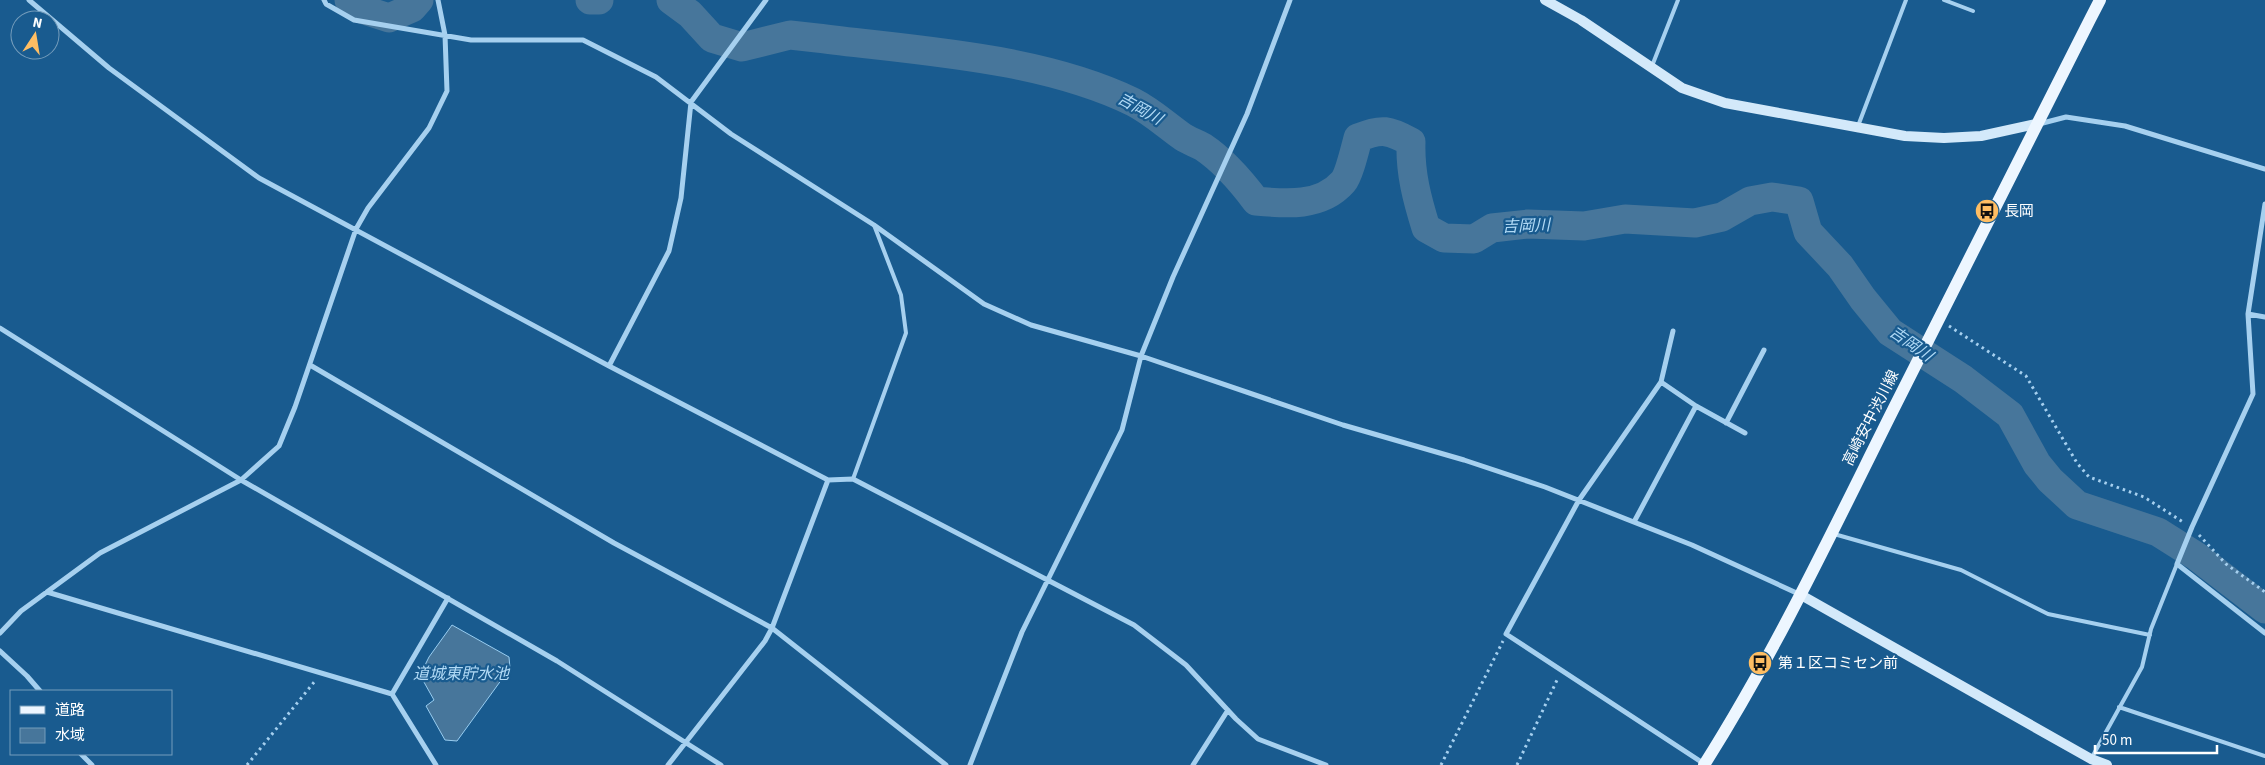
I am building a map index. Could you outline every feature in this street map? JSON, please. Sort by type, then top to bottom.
[{"type":"main road","name":"高崎安中渋川線","points":[[1704,764],[1727,728],[1801,596],[2036,124],[2100,0]]},
{"type":"street","points":[[29,0],[110,68],[259,178],[609,366],[828,480],[853,479],[1134,625],[1186,665],[1228,710],[1258,738],[1326,765]]},
{"type":"street","points":[[324,0],[326,4],[354,20],[471,40],[583,40],[656,77],[731,134],[874,225],[984,304],[1030,325],[1141,356],[1343,425],[1464,460],[1579,500],[1692,545],[1801,596],[2090,758],[2106,765]]},
{"type":"street","points":[[609,366],[669,250],[681,198],[691,102],[766,0]]},
{"type":"street","points":[[970,765],[1022,632],[1122,430],[1141,356],[1173,277],[1247,114],[1290,0]]},
{"type":"street","points":[[1545,0],[1581,20],[1682,88],[1725,103],[1905,136],[1944,138],[1981,136],[2066,117],[2125,126],[2265,170]]},
{"type":"street","points":[[0,633],[21,612],[100,553],[241,480],[279,446],[310,365],[356,229],[368,208],[429,128],[447,91],[445,35],[439,1]]},
{"type":"street","points":[[2265,204],[2248,314],[2253,394],[2177,564],[2265,633]]},
{"type":"street","points":[[2248,314],[2265,317]]},
{"type":"street","points":[[0,328],[241,480],[556,660],[721,765]]},
{"type":"street","points":[[1673,331],[1661,382],[1579,500],[1506,634],[1704,764]]},
{"type":"street","points":[[1726,422],[1764,350]]},
{"type":"street","points":[[310,365],[614,544],[772,628],[946,765]]},
{"type":"street","points":[[1661,382],[1696,406],[1745,433]]},
{"type":"street","points":[[1634,522],[1696,406]]},
{"type":"street","points":[[668,765],[772,628],[828,480]]},
{"type":"street","points":[[47,592],[392,694],[436,765]]},
{"type":"street","points":[[392,694],[448,598]]},
{"type":"street","points":[[0,651],[28,676],[39,690]]},
{"type":"street","points":[[1193,765],[1228,710]]},
{"type":"street","points":[[82,755],[92,765]]},
{"type":"lane","points":[[1652,68],[1678,0]]},
{"type":"lane","points":[[1858,127],[1906,0]]},
{"type":"lane","points":[[1944,0],[1973,11]]},
{"type":"lane","points":[[853,479],[906,333],[901,295],[874,225]]},
{"type":"lane","points":[[1832,534],[1961,570],[2048,614],[2150,635]]},
{"type":"lane","points":[[2090,758],[2142,667],[2150,635],[2177,564]]},
{"type":"lane","points":[[2119,707],[2265,756]]},
{"type":"path","points":[[1940,320],[2026,376],[2077,463],[2090,477],[2144,497],[2192,527],[2226,564],[2265,592]]},
{"type":"path","points":[[1441,765],[1506,634]]},
{"type":"path","points":[[1517,765],[1562,670]]},
{"type":"path","points":[[247,765],[321,673]]},
{"type":"water","name":"道城東貯水池","points":[[452,625],[509,657],[510,668],[457,741],[445,740],[426,706],[434,700],[420,675],[429,657]]},
{"type":"waterway","name":"吉岡川","points":[[349,0],[358,8],[389,18],[412,8],[419,0]]},
{"type":"waterway","name":"吉岡川","points":[[590,0],[599,0]]},
{"type":"waterway","name":"吉岡川","points":[[671,0],[690,14],[712,38],[742,47],[790,35],[817,38],[937,52],[1019,65],[1097,87],[1133,102],[1183,137],[1203,147],[1232,172],[1256,201],[1291,203],[1314,200],[1324,196],[1334,190],[1345,179],[1352,162],[1358,138],[1373,133],[1391,133],[1411,142],[1415,186],[1426,228],[1444,238],[1474,239],[1492,228],[1528,224],[1584,226],[1625,219],[1695,223],[1722,217],[1750,201],[1772,197],[1799,201],[1808,232],[1840,266],[1863,299],[1890,332],[1963,379],[2010,415],[2037,464],[2050,480],[2077,505],[2158,532],[2196,556],[2265,609]]},
{"type":"place","name":"長岡","points":[[1987,211]]},
{"type":"place","name":"第１区コミセン前","points":[[1760,663]]}]
